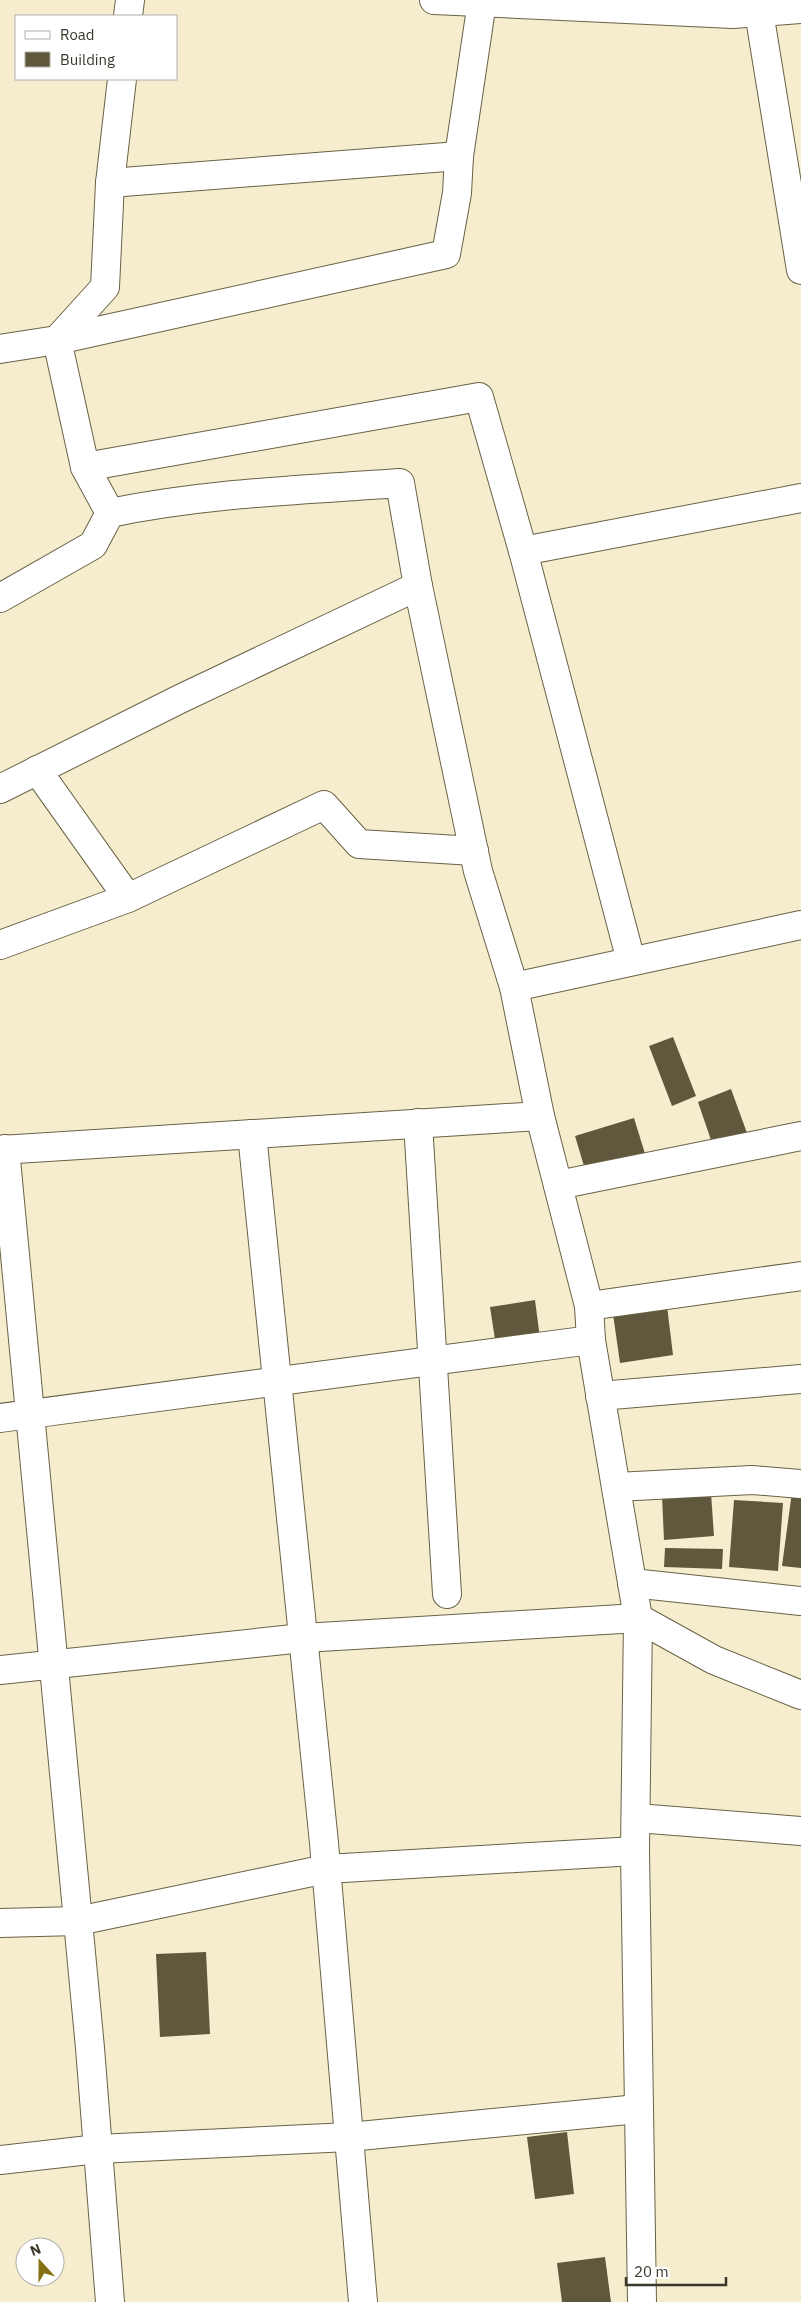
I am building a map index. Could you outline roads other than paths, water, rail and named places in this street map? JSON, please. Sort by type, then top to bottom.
[{"type":"street","points":[[128,15],[130,0]]},
{"type":"street","points":[[434,0],[733,14],[801,9]]},
{"type":"street","points":[[0,349],[57,340],[446,254],[458,193],[459,156],[495,2]]},
{"type":"street","points":[[759,12],[801,270]]},
{"type":"street","points":[[57,340],[105,286],[110,183],[122,80]]},
{"type":"street","points":[[110,183],[459,156]]},
{"type":"street","points":[[57,340],[85,467],[110,512]]},
{"type":"street","points":[[85,467],[479,397],[523,551],[631,961]]},
{"type":"street","points":[[110,512],[165,502],[228,494],[400,483],[418,586],[474,851],[514,987],[540,1116],[589,1306],[591,1340],[638,1618],[637,1818],[635,1851],[642,2302]]},
{"type":"street","points":[[523,551],[801,498]]},
{"type":"street","points":[[0,598],[93,545],[110,512]]},
{"type":"street","points":[[0,789],[182,698],[418,586]]},
{"type":"street","points":[[37,770],[128,898]]},
{"type":"street","points":[[0,945],[128,898],[324,805],[359,844],[474,851]]},
{"type":"street","points":[[514,987],[801,925]]},
{"type":"street","points":[[110,2302],[78,1921],[3,1150],[540,1116]]},
{"type":"street","points":[[418,1123],[447,1594]]},
{"type":"street","points":[[252,1134],[326,1869],[363,2302]]},
{"type":"street","points":[[558,1185],[801,1136]]},
{"type":"street","points":[[589,1306],[801,1276]]},
{"type":"street","points":[[0,1418],[591,1340]]},
{"type":"street","points":[[600,1396],[801,1380]]},
{"type":"street","points":[[616,1487],[752,1480],[801,1484]]},
{"type":"street","points":[[632,1583],[801,1601]]},
{"type":"street","points":[[0,1670],[303,1638],[638,1618],[714,1660],[801,1695]]},
{"type":"street","points":[[637,1818],[801,1831]]},
{"type":"street","points":[[0,1923],[78,1921],[326,1869],[635,1851]]},
{"type":"street","points":[[0,2160],[98,2149],[349,2137],[638,2109]]}]
